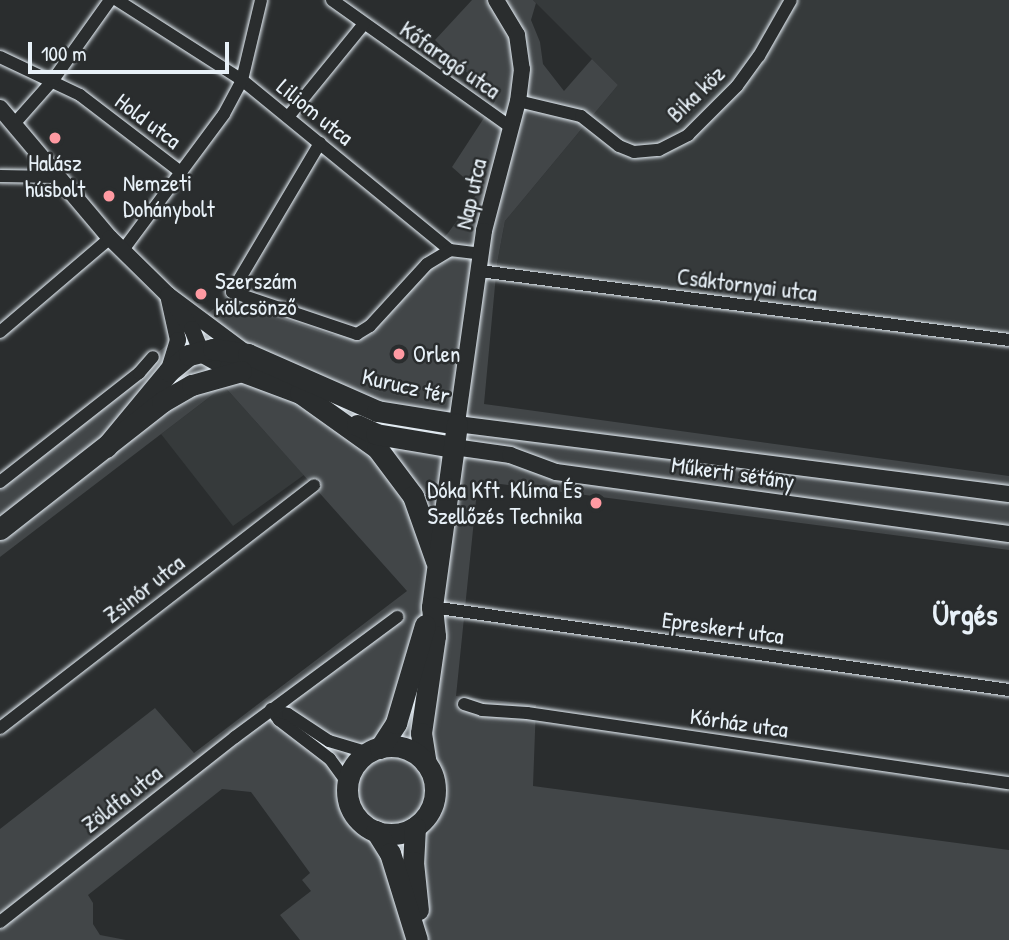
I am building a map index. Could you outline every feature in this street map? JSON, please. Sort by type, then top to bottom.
[{"type":"main road","name":"Kurucz tér","points":[[201,351],[226,349],[336,416]]},
{"type":"main road","points":[[106,447],[161,364],[201,351]]},
{"type":"main road","points":[[162,402],[201,351]]},
{"type":"main road","name":"Kurucz tér","points":[[245,362],[377,411],[457,424]]},
{"type":"main road","points":[[0,529],[162,402],[192,385],[245,362]]},
{"type":"main road","points":[[336,416],[376,434],[454,447]]},
{"type":"main road","points":[[336,416],[377,448],[402,479],[420,513],[438,566]]},
{"type":"main road","points":[[419,940],[390,853],[376,831],[354,813],[348,797],[348,784],[355,766],[375,750],[396,723],[432,607],[457,424]]},
{"type":"main road","points":[[376,831],[396,834],[415,827],[429,811],[435,796],[434,780],[426,763],[421,733],[435,636],[432,607]]},
{"type":"main road","points":[[375,750],[405,749],[426,763]]},
{"type":"main road","points":[[415,827],[413,862],[419,940]]},
{"type":"street","points":[[14,124],[53,80],[110,0]]},
{"type":"street","name":"Liliom utca","points":[[117,0],[242,80],[450,250]]},
{"type":"street","points":[[123,250],[224,114],[242,80],[261,0]]},
{"type":"street","name":"Kőfaragó utca","points":[[332,0],[363,25],[512,128]]},
{"type":"street","name":"Nap utca","points":[[480,271],[484,231],[518,101],[522,50],[513,26],[496,0]]},
{"type":"street","name":"Bika köz","points":[[518,101],[581,116],[619,146],[634,152],[659,150],[688,135],[737,86],[759,56],[791,0]]},
{"type":"street","points":[[288,117],[363,25]]},
{"type":"street","name":"Hold utca","points":[[0,57],[80,95],[182,173]]},
{"type":"street","points":[[0,108],[110,238],[168,295],[245,362]]},
{"type":"street","name":"Kurucz tér","points":[[320,143],[232,292],[357,334],[370,326],[427,264],[450,250]]},
{"type":"street","points":[[0,176],[56,177]]},
{"type":"street","points":[[0,332],[110,238]]},
{"type":"street","points":[[450,250],[482,254]]},
{"type":"street","name":"Kurucz tér","points":[[457,424],[480,271]]},
{"type":"street","name":"Csáktornyai utca","points":[[480,271],[1009,340]]},
{"type":"street","points":[[168,295],[192,329],[201,351]]},
{"type":"street","points":[[0,482],[139,373],[161,364],[178,340],[168,295]]},
{"type":"street","name":"Műkerti sétány","points":[[457,424],[1009,494]]},
{"type":"street","name":"Műkerti sétány","points":[[454,447],[510,455],[556,472],[1009,534]]},
{"type":"street","name":"Zsinór utca","points":[[0,728],[314,485]]},
{"type":"street","name":"Epreskert utca","points":[[432,607],[1009,690]]},
{"type":"street","name":"Zöldfa utca","points":[[0,922],[271,709],[397,617]]},
{"type":"street","name":"Kórház utca","points":[[464,704],[482,710],[527,713],[1009,783]]},
{"type":"street","points":[[271,709],[288,714],[337,744],[375,750]]},
{"type":"street","points":[[271,709],[279,720],[330,759],[348,784]]},
{"type":"shaded area","points":[[472,0],[533,0],[536,3],[531,20],[540,42],[543,64],[564,91],[592,59],[618,85],[505,221],[497,264],[484,404],[1009,476],[1009,550],[478,481],[456,696],[536,705],[533,786],[1009,850],[1009,940],[300,940],[280,915],[311,891],[302,880],[310,873],[251,792],[222,789],[88,895],[93,903],[93,924],[100,935],[126,940],[0,940],[0,829],[155,708],[194,753],[407,591],[224,386],[0,557],[0,475],[216,307],[232,301],[332,335],[359,331],[448,233],[479,191],[452,167],[495,101],[435,40]]},
{"type":"shaded area","points":[[533,0],[1009,0],[1009,339],[497,264],[505,221],[618,85]]},
{"type":"shaded area","points":[[224,386],[304,475],[233,526],[161,434]]},
{"type":"place","name":"Halász húsbolt","points":[[55,138]]},
{"type":"place","name":"Nemzeti Dohánybolt","points":[[109,196]]},
{"type":"place","name":"Szerszám kölcsönző","points":[[201,294]]},
{"type":"place","name":"Orlen","points":[[399,354]]},
{"type":"place","name":"Dóka Kft. Klíma És Szellőzés Technika","points":[[596,503]]},
{"type":"district","name":"Ürgés","points":[[965,614]]}]
